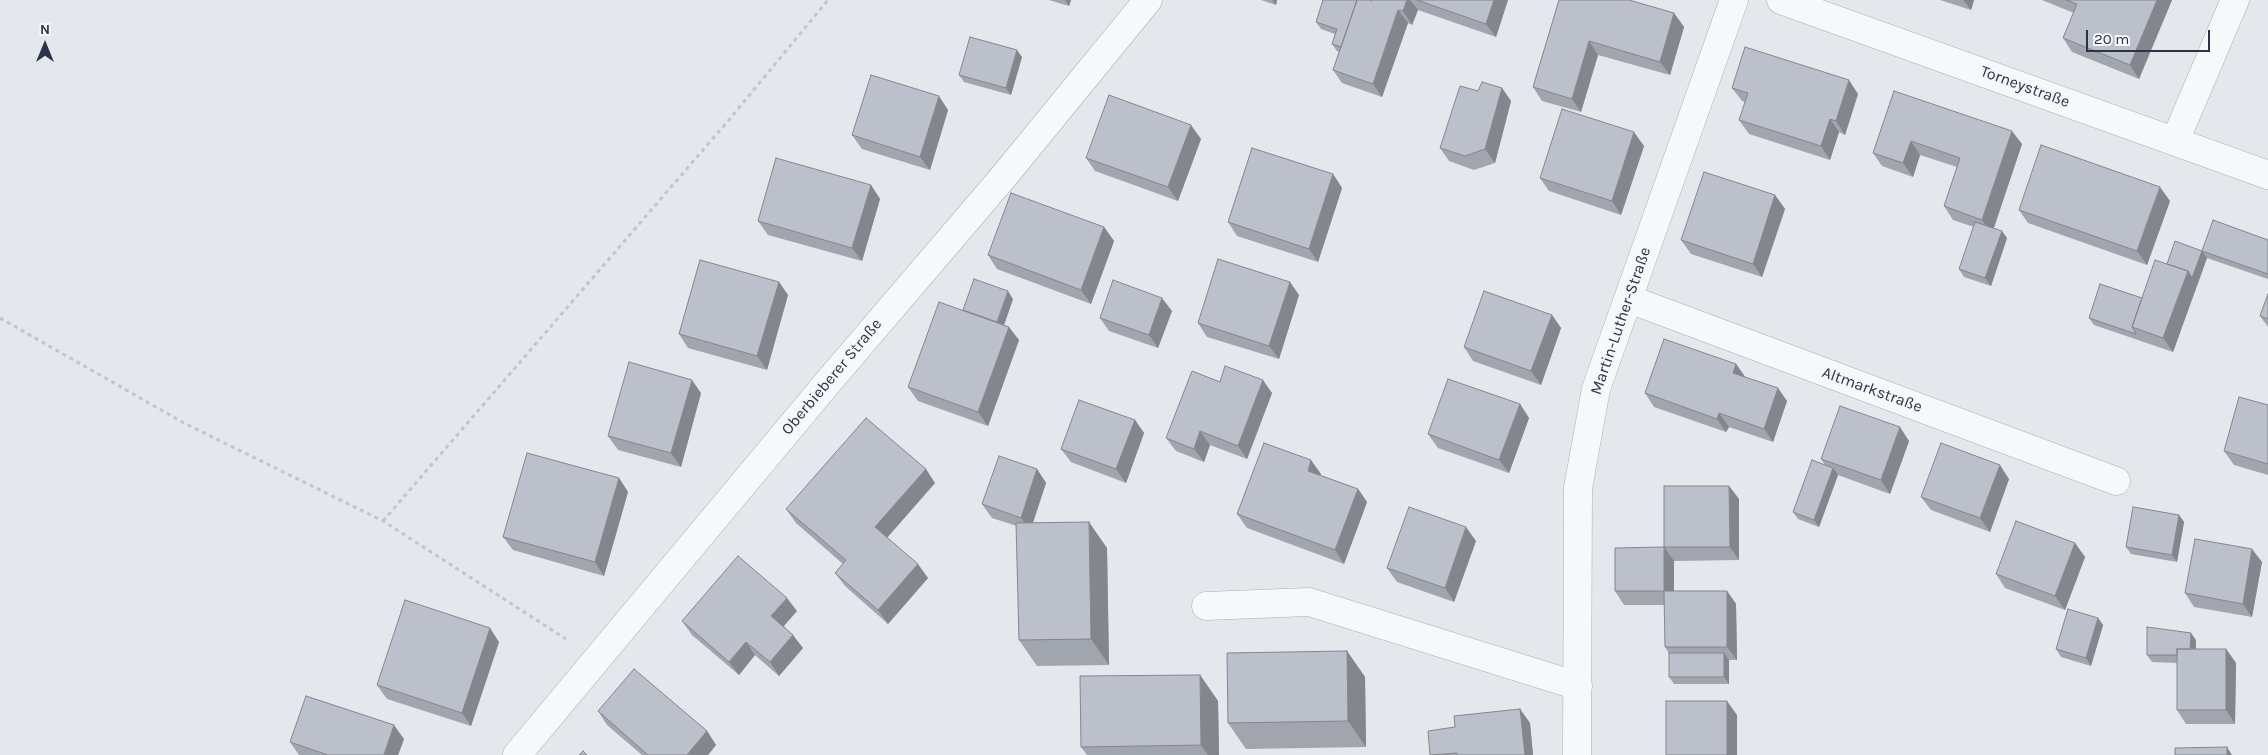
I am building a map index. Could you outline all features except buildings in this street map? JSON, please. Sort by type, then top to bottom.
[{"type":"street","name":"Oberbieberer Straße","points":[[516,755],[1005,175],[1148,0]]},
{"type":"street","name":"Martin-Luther-Straße","points":[[1578,755],[1578,488],[1596,389],[1734,0]]},
{"type":"street","name":"Torneystraße","points":[[1781,0],[2268,175]]},
{"type":"street","points":[[2175,141],[2235,0]]},
{"type":"street","name":"Altmarkstraße","points":[[1629,299],[2116,481]]},
{"type":"street","points":[[1206,606],[1309,602],[1578,686]]},
{"type":"path","points":[[383,521],[721,129],[828,0]]},
{"type":"path","points":[[0,318],[184,423],[383,521],[596,659]]}]
